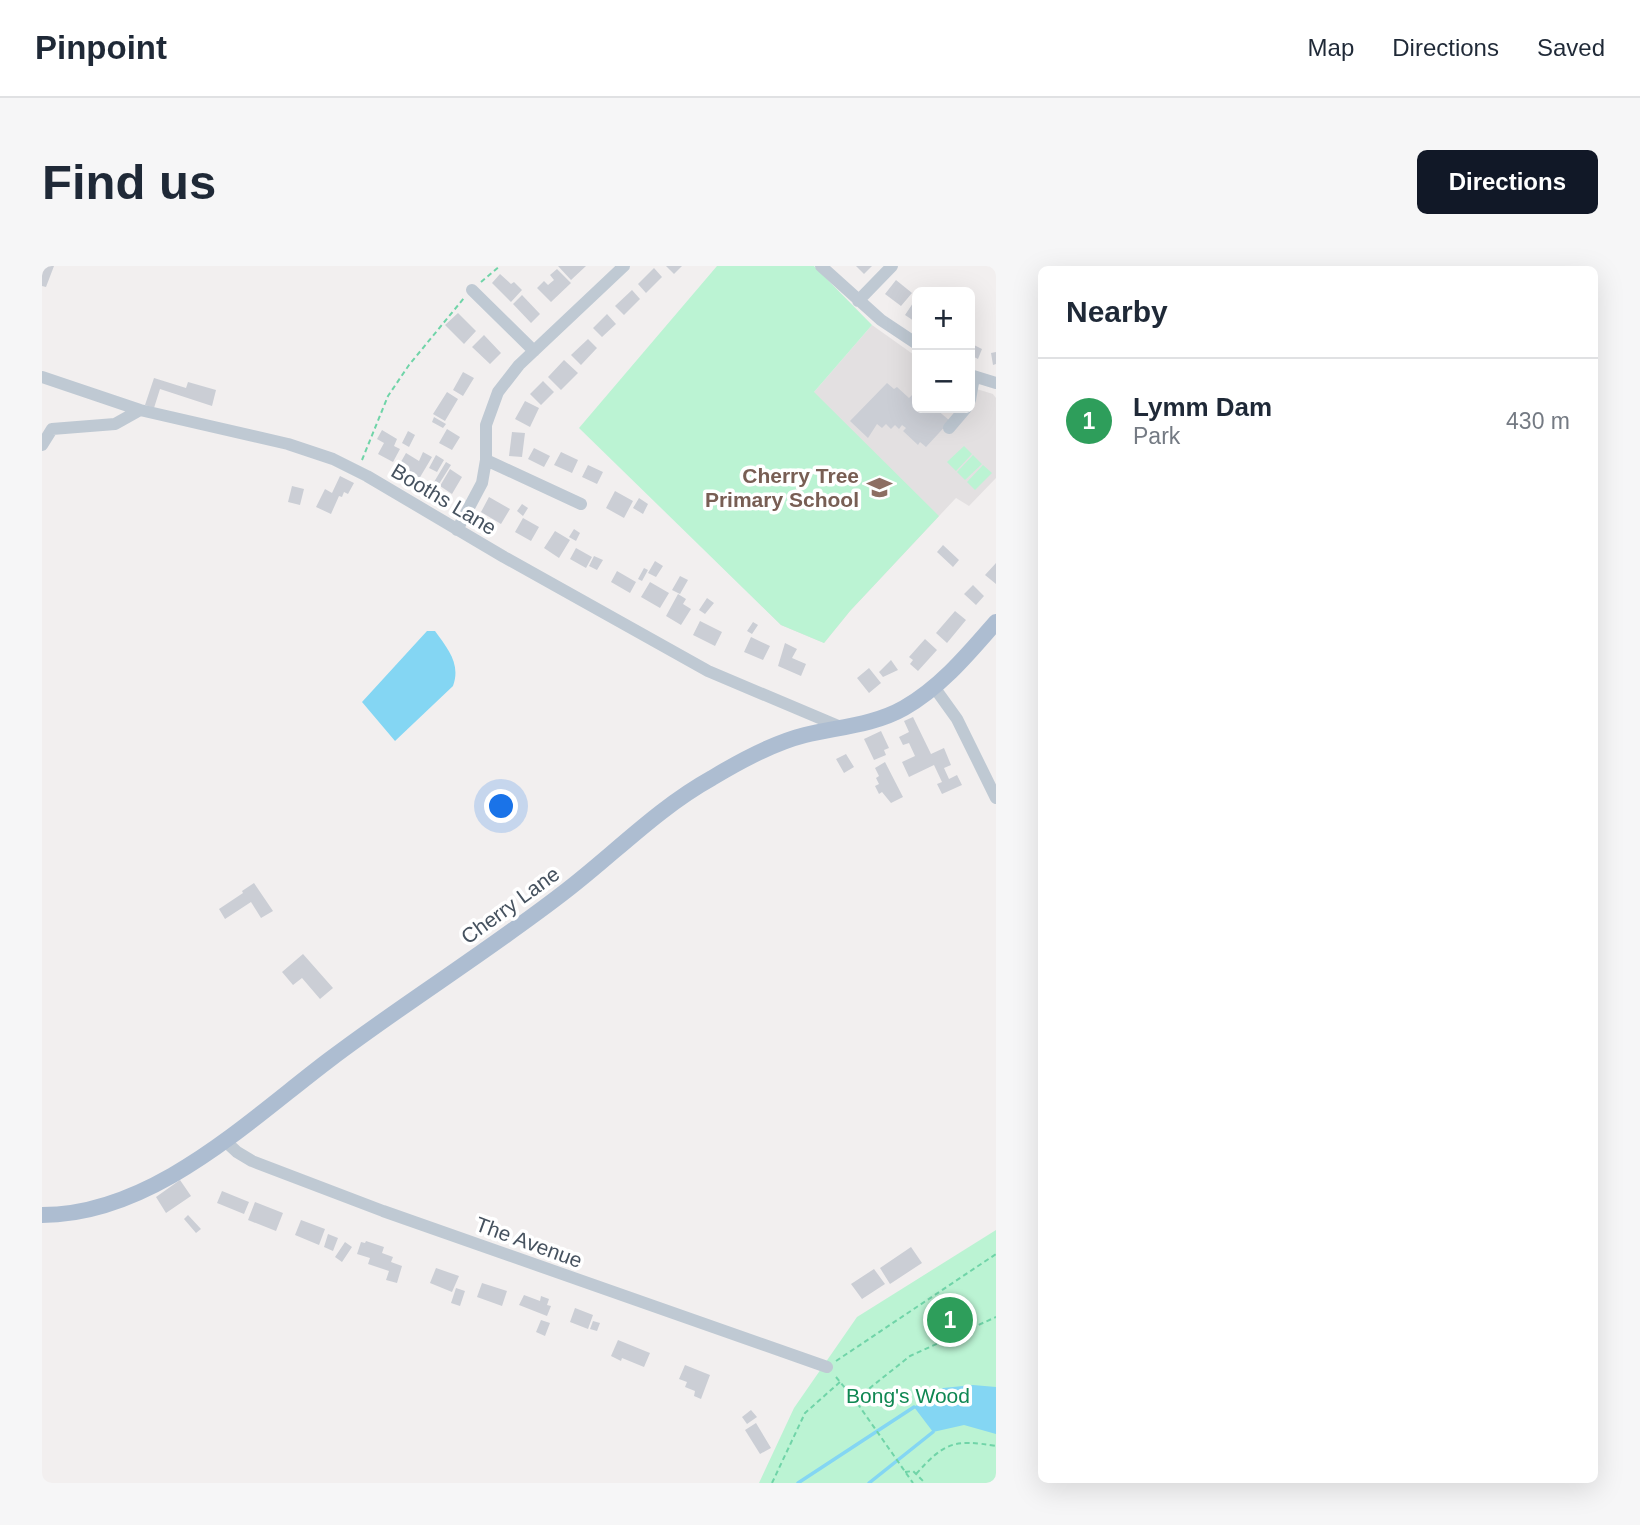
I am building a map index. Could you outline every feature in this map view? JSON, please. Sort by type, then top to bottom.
[{"type":"main road","name":"Cherry Lane","points":[[42,1215],[106,1204],[155,1184],[204,1156],[350,1045],[568,890],[663,810],[711,778],[765,750],[802,736],[843,728],[894,713],[934,687],[994,628]]},
{"type":"street","points":[[457,530],[478,492],[486,460],[486,425],[491,407],[507,378],[624,266]]},
{"type":"street","points":[[821,266],[881,320],[912,341]]},
{"type":"street","points":[[859,301],[892,266]]},
{"type":"street","points":[[472,290],[534,351]]},
{"type":"street","name":"Booths Lane","points":[[42,377],[140,411],[288,444],[332,459],[708,671],[843,728]]},
{"type":"street","points":[[975,377],[996,383]]},
{"type":"street","points":[[42,445],[52,429],[115,424],[140,411]]},
{"type":"street","points":[[950,428],[962,413]]},
{"type":"street","points":[[486,460],[581,504]]},
{"type":"street","points":[[934,687],[957,719],[996,798]]},
{"type":"street","points":[[802,736],[803,711]]},
{"type":"street","name":"The Avenue","points":[[224,1140],[252,1161],[370,1206],[827,1367]]},
{"type":"path","points":[[357,471],[388,396],[409,365],[472,290],[500,266]]},
{"type":"path","points":[[913,1483],[862,1409],[827,1367],[996,1254]]},
{"type":"path","points":[[855,1400],[910,1356],[996,1317]]},
{"type":"path","points":[[772,1483],[805,1413],[840,1382]]},
{"type":"path","points":[[916,1474],[934,1454],[949,1446],[965,1441],[996,1446]]},
{"type":"path","points":[[904,1472],[913,1471],[925,1483]]},
{"type":"shaded area","name":"Cherry Tree Primary School","points":[[872,325],[912,353],[912,413],[975,413],[975,389],[993,394],[996,398],[996,478],[969,506],[956,498],[850,611],[824,643],[781,625],[712,557],[778,480],[814,392]]},
{"type":"green space","points":[[717,266],[814,266],[872,325],[814,392],[939,516],[850,611],[824,643],[781,625],[579,428]]},
{"type":"green space","points":[[964,446],[972,454],[956,471],[947,462]]},
{"type":"green space","points":[[973,455],[982,464],[965,480],[957,472]]},
{"type":"green space","points":[[983,465],[992,473],[975,490],[967,482]]},
{"type":"green space","name":"Bong's Wood","points":[[996,1230],[996,1483],[759,1483],[794,1408],[857,1317]]},
{"type":"water","points":[[427,631],[435,631],[452,657],[455,671],[453,686],[395,741],[362,702]]},
{"type":"water","points":[[973,1385],[996,1387],[996,1434],[964,1425],[933,1432],[914,1407],[943,1388]]},
{"type":"building","points":[[42,266],[54,266],[46,287],[42,286]]},
{"type":"building","points":[[558,266],[586,266],[571,280]]},
{"type":"building","points":[[666,266],[682,266],[674,274]]},
{"type":"building","points":[[856,266],[872,266],[864,274]]},
{"type":"building","points":[[654,268],[662,277],[646,293],[638,284]]},
{"type":"building","points":[[557,269],[571,283],[551,302],[537,288],[544,281],[548,285],[554,280],[550,275]]},
{"type":"building","points":[[500,274],[522,290],[511,302],[492,283]]},
{"type":"building","points":[[896,280],[912,293],[901,306],[885,294]]},
{"type":"building","points":[[632,290],[640,299],[624,315],[615,306]]},
{"type":"building","points":[[522,295],[540,314],[531,323],[513,304]]},
{"type":"building","points":[[912,304],[912,320],[905,315]]},
{"type":"building","points":[[458,313],[476,331],[464,344],[445,325]]},
{"type":"building","points":[[607,314],[616,324],[602,337],[593,328]]},
{"type":"building","points":[[484,335],[501,353],[490,364],[472,347]]},
{"type":"building","points":[[588,339],[597,348],[581,365],[571,355]]},
{"type":"building","points":[[975,346],[982,349],[978,359],[975,358]]},
{"type":"building","points":[[996,352],[996,364],[993,365],[991,353]]},
{"type":"building","points":[[564,360],[578,373],[561,390],[548,377]]},
{"type":"building","points":[[463,372],[474,378],[463,396],[453,390]]},
{"type":"building","points":[[154,378],[186,388],[188,382],[216,390],[212,406],[160,389],[154,408],[145,405]]},
{"type":"building","points":[[543,381],[554,392],[541,405],[530,394]]},
{"type":"building","points":[[887,383],[894,389],[897,387],[909,398],[912,395],[912,413],[941,413],[950,421],[926,447],[920,442],[918,445],[903,431],[906,428],[902,425],[899,429],[895,425],[891,429],[886,424],[882,428],[877,424],[868,438],[850,421]]},
{"type":"building","points":[[447,392],[458,399],[445,421],[433,414]]},
{"type":"building","points":[[525,401],[539,408],[530,427],[515,419]]},
{"type":"building","points":[[434,417],[446,424],[443,428],[432,422]]},
{"type":"building","points":[[447,429],[460,437],[452,450],[439,443]]},
{"type":"building","points":[[382,430],[397,439],[394,446],[400,449],[393,462],[378,454],[384,443],[377,439]]},
{"type":"building","points":[[408,431],[415,435],[409,447],[402,443]]},
{"type":"building","points":[[512,432],[525,433],[522,457],[509,456]]},
{"type":"building","points":[[534,448],[550,456],[544,467],[528,459]]},
{"type":"building","points":[[423,452],[432,457],[419,479],[398,467],[406,453],[419,461]]},
{"type":"building","points":[[561,452],[578,460],[572,473],[554,465]]},
{"type":"building","points":[[436,455],[444,460],[437,472],[429,468]]},
{"type":"building","points":[[446,462],[451,465],[439,484],[434,482]]},
{"type":"building","points":[[588,465],[603,472],[597,484],[582,477]]},
{"type":"building","points":[[450,469],[462,477],[452,494],[440,486]]},
{"type":"building","points":[[340,476],[354,483],[348,494],[344,492],[342,497],[339,496],[331,514],[316,507],[325,489],[332,493]]},
{"type":"building","points":[[292,486],[304,489],[300,505],[288,502]]},
{"type":"building","points":[[615,491],[633,501],[624,518],[606,508]]},
{"type":"building","points":[[489,497],[510,509],[501,524],[481,512]]},
{"type":"building","points":[[639,498],[648,504],[643,514],[633,508]]},
{"type":"building","points":[[522,504],[528,508],[523,516],[517,511]]},
{"type":"building","points":[[523,518],[539,527],[531,541],[515,532]]},
{"type":"building","points":[[574,529],[580,533],[576,541],[569,537]]},
{"type":"building","points":[[555,531],[570,540],[559,558],[544,548]]},
{"type":"building","points":[[943,545],[959,560],[953,567],[937,552]]},
{"type":"building","points":[[576,548],[592,557],[586,568],[570,559]]},
{"type":"building","points":[[594,556],[603,560],[597,570],[589,566]]},
{"type":"building","points":[[655,561],[663,566],[656,577],[648,573]]},
{"type":"building","points":[[996,563],[996,584],[985,575]]},
{"type":"building","points":[[644,568],[648,570],[642,581],[638,579]]},
{"type":"building","points":[[617,571],[636,582],[630,593],[611,582]]},
{"type":"building","points":[[680,576],[688,580],[680,594],[672,590]]},
{"type":"building","points":[[650,582],[669,593],[660,608],[641,597]]},
{"type":"building","points":[[973,585],[984,596],[976,605],[964,594]]},
{"type":"building","points":[[678,594],[686,599],[683,604],[691,609],[681,625],[666,616]]},
{"type":"building","points":[[707,598],[714,603],[705,614],[699,610]]},
{"type":"building","points":[[955,611],[966,620],[947,643],[936,633]]},
{"type":"building","points":[[700,621],[722,632],[715,646],[693,635]]},
{"type":"building","points":[[753,622],[758,625],[752,634],[747,631]]},
{"type":"building","points":[[751,637],[770,646],[763,660],[744,652]]},
{"type":"building","points":[[925,639],[937,650],[918,671],[910,664],[913,660],[909,657]]},
{"type":"building","points":[[785,643],[797,649],[792,658],[806,664],[801,676],[778,666]]},
{"type":"building","points":[[891,660],[898,670],[883,677],[879,672]]},
{"type":"building","points":[[869,668],[881,683],[869,693],[857,678]]},
{"type":"building","points":[[913,717],[931,754],[944,748],[951,765],[944,768],[949,779],[957,775],[962,785],[942,794],[937,784],[942,782],[934,765],[909,777],[902,762],[915,756],[909,743],[903,745],[899,737],[909,732],[904,721]]},
{"type":"building","points":[[881,731],[889,748],[884,750],[886,755],[874,760],[864,739]]},
{"type":"building","points":[[846,754],[854,767],[844,773],[836,759]]},
{"type":"building","points":[[885,762],[903,797],[891,803],[882,792],[879,794],[875,786],[879,784],[876,778],[879,776],[875,768]]},
{"type":"building","points":[[254,883],[273,911],[261,918],[251,902],[225,919],[219,909]]},
{"type":"building","points":[[303,954],[333,988],[320,999],[302,978],[293,985],[282,972]]},
{"type":"building","points":[[180,1180],[191,1196],[166,1213],[156,1197]]},
{"type":"building","points":[[222,1191],[249,1202],[244,1214],[217,1203]]},
{"type":"building","points":[[255,1202],[283,1213],[276,1231],[248,1220]]},
{"type":"building","points":[[188,1215],[201,1229],[196,1233],[184,1219]]},
{"type":"building","points":[[301,1220],[325,1229],[319,1245],[295,1235]]},
{"type":"building","points":[[328,1234],[338,1238],[333,1251],[324,1247]]},
{"type":"building","points":[[345,1242],[352,1247],[342,1262],[335,1257]]},
{"type":"building","points":[[361,1242],[384,1247],[382,1253],[393,1257],[391,1262],[402,1266],[397,1283],[386,1280],[389,1271],[368,1264],[370,1258],[357,1254]]},
{"type":"building","points":[[911,1247],[922,1263],[890,1284],[880,1268]]},
{"type":"building","points":[[436,1268],[459,1276],[452,1292],[430,1283]]},
{"type":"building","points":[[874,1269],[885,1284],[862,1299],[851,1284]]},
{"type":"building","points":[[482,1283],[507,1291],[502,1306],[477,1297]]},
{"type":"building","points":[[456,1288],[465,1291],[460,1306],[451,1303]]},
{"type":"building","points":[[524,1295],[540,1301],[541,1296],[549,1299],[547,1305],[551,1306],[547,1316],[519,1305]]},
{"type":"building","points":[[575,1308],[593,1315],[588,1329],[570,1322]]},
{"type":"building","points":[[541,1320],[550,1323],[545,1336],[536,1332]]},
{"type":"building","points":[[593,1321],[600,1323],[597,1331],[590,1329]]},
{"type":"building","points":[[618,1340],[650,1353],[644,1367],[611,1356]]},
{"type":"building","points":[[685,1365],[710,1375],[701,1399],[694,1396],[695,1391],[685,1387],[687,1382],[679,1379]]},
{"type":"building","points":[[751,1410],[757,1417],[747,1424],[742,1417]]},
{"type":"building","points":[[756,1423],[771,1448],[760,1454],[745,1430]]},
{"type":"waterway","points":[[798,1483],[914,1407]]},
{"type":"waterway","points":[[869,1483],[933,1432]]},
{"type":"place","name":"Cherry Tree Primary School","points":[[879,487]]},
{"type":"place","name":"Lymm Dam","points":[[950,1320]]}]
